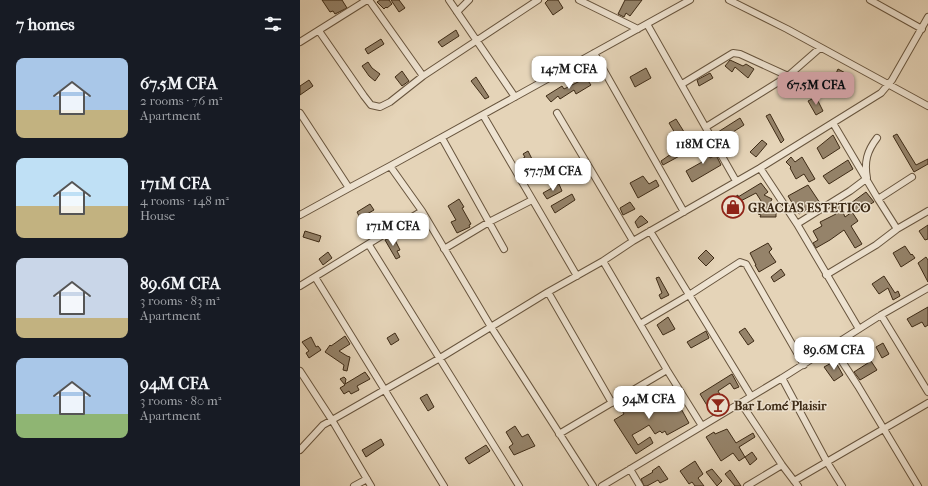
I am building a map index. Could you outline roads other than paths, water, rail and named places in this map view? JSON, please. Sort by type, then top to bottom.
[{"type":"street","points":[[300,42],[368,0],[423,76]]},
{"type":"street","points":[[449,0],[516,97]]},
{"type":"street","points":[[457,12],[469,0]]},
{"type":"street","points":[[319,31],[357,87],[372,105],[380,107],[384,106],[423,76],[538,0]]},
{"type":"street","points":[[579,0],[638,29]]},
{"type":"street","points":[[300,215],[690,0]]},
{"type":"street","points":[[729,0],[928,106]]},
{"type":"street","points":[[300,450],[323,425],[440,358],[548,292],[603,261],[633,241],[760,168],[881,93],[888,85],[926,23],[870,0]]},
{"type":"street","points":[[647,24],[736,181]]},
{"type":"street","points":[[706,127],[788,76],[820,48]]},
{"type":"street","points":[[594,53],[684,212]]},
{"type":"street","points":[[682,84],[733,53],[740,54],[788,76]]},
{"type":"street","points":[[557,113],[633,241]]},
{"type":"street","points":[[483,115],[576,276]]},
{"type":"street","points":[[301,117],[349,188]]},
{"type":"street","points":[[833,124],[897,229]]},
{"type":"street","points":[[442,138],[504,248]]},
{"type":"street","points":[[867,180],[865,166],[871,147],[877,138]]},
{"type":"street","points":[[390,166],[422,211],[491,327],[592,486]]},
{"type":"street","points":[[760,168],[797,224],[859,329]]},
{"type":"street","points":[[878,199],[912,177]]},
{"type":"street","points":[[797,224],[867,180]]},
{"type":"street","points":[[444,249],[489,222],[532,200]]},
{"type":"street","points":[[300,286],[369,245],[422,211]]},
{"type":"street","points":[[826,275],[876,245],[897,229],[928,211]]},
{"type":"street","points":[[650,231],[751,396]]},
{"type":"street","points":[[369,245],[519,486]]},
{"type":"street","points":[[603,261],[667,370],[702,426]]},
{"type":"street","points":[[640,324],[690,295],[740,262],[746,264],[804,365]]},
{"type":"street","points":[[315,277],[444,486]]},
{"type":"street","points":[[602,486],[804,365],[881,315],[928,288]]},
{"type":"street","points":[[548,292],[612,403]]},
{"type":"street","points":[[881,315],[928,392]]},
{"type":"street","points":[[832,346],[858,386],[918,486]]},
{"type":"street","points":[[559,434],[667,370]]},
{"type":"street","points":[[300,371],[332,420],[371,486]]},
{"type":"street","points":[[782,378],[827,462],[842,486]]},
{"type":"street","points":[[300,386],[307,382]]},
{"type":"street","points":[[741,403],[796,484],[827,462],[928,403]]},
{"type":"street","points":[[747,486],[782,465]]},
{"type":"street","points":[[630,470],[640,486]]},
{"type":"street","points":[[354,486],[367,479]]},
{"type":"place","name":"GRACIAS ESTETICO","points":[[733,207]]},
{"type":"place","name":"Bar Lomé Plaisir","points":[[718,405]]}]
